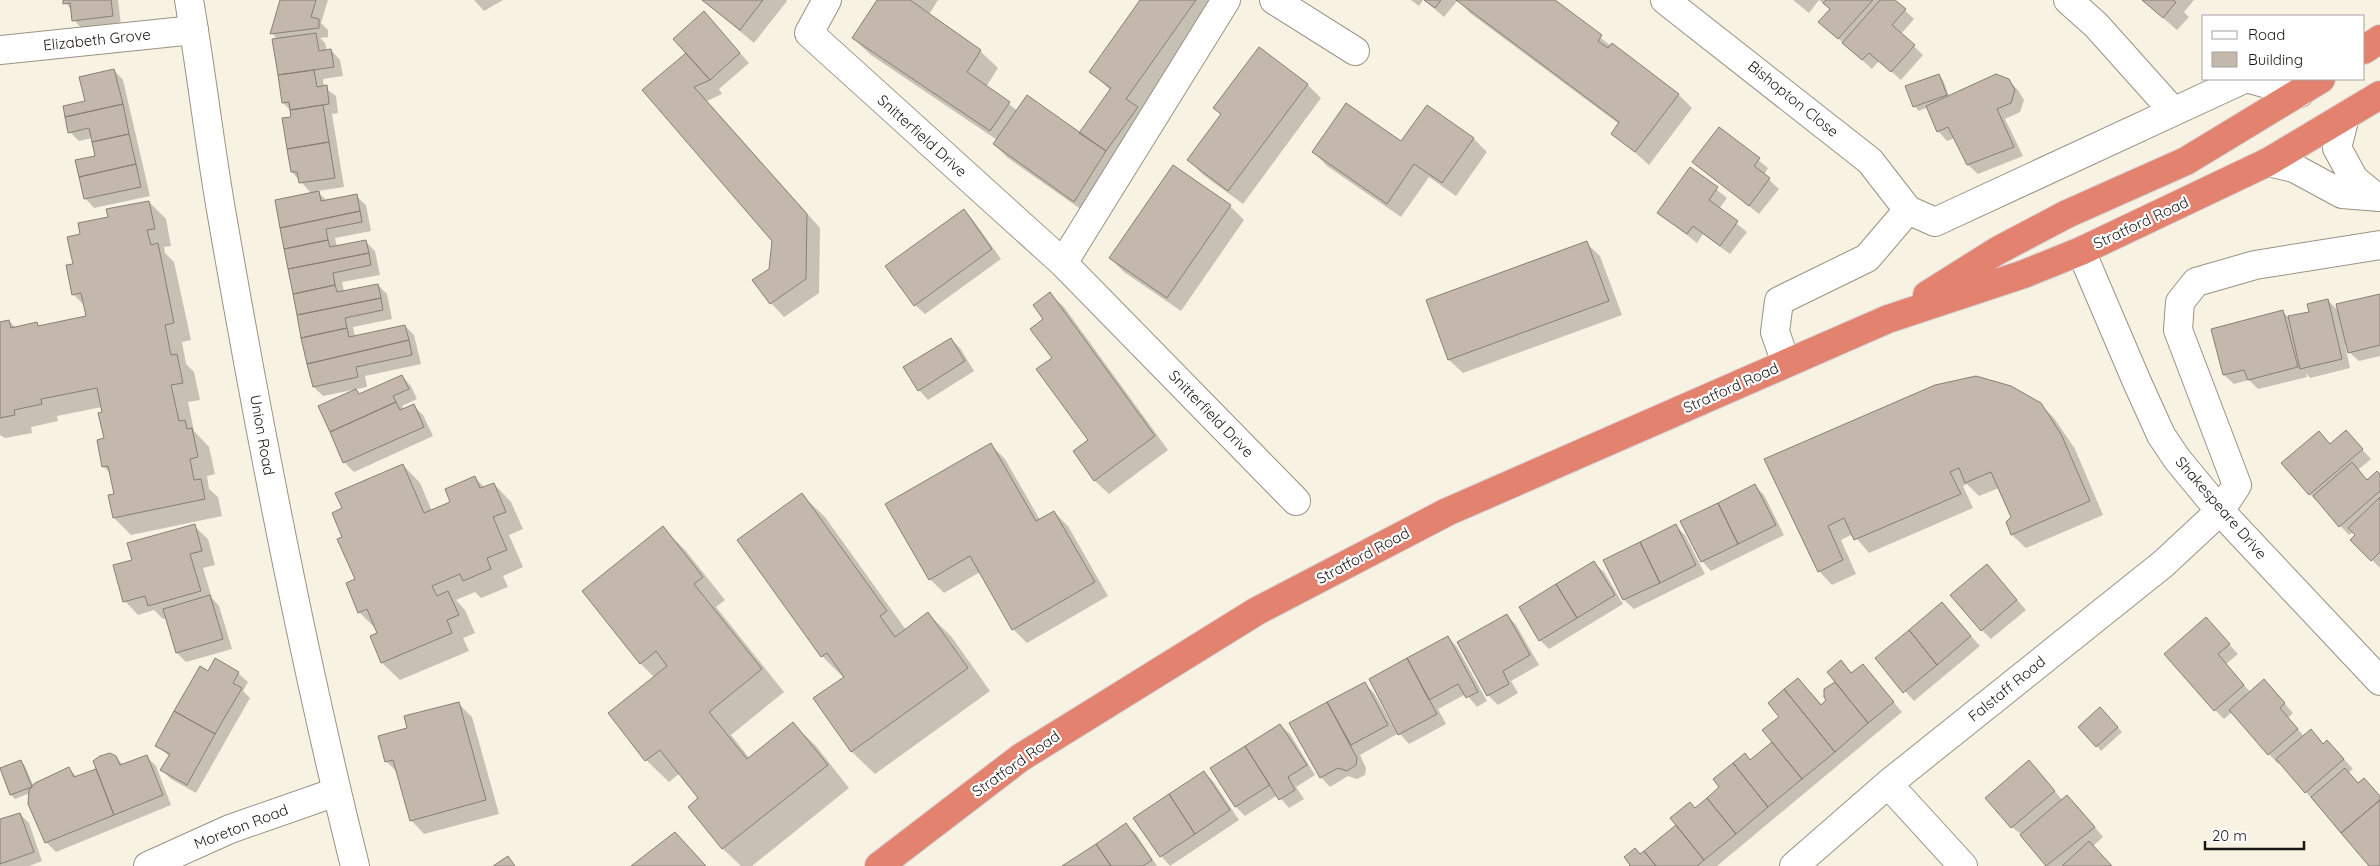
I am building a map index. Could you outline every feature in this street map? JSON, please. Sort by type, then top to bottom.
[{"type":"highway","points":[[2365,49],[2380,39]]},
{"type":"highway","name":"Stratford Road","points":[[1888,319],[1997,251],[2067,214],[2186,161],[2310,86]]},
{"type":"highway","name":"Stratford Road","points":[[879,866],[1020,758],[1257,611],[1447,512],[1677,413],[1888,319],[2024,274],[2082,251],[2268,162],[2380,95]]},
{"type":"highway","points":[[2067,214],[2082,251]]},
{"type":"street","name":"Union Road","points":[[189,0],[221,209],[274,504],[336,792],[355,866]]},
{"type":"street","name":"Snitterfield Drive","points":[[827,0],[809,33],[1063,263],[1296,501]]},
{"type":"street","points":[[1063,263],[1226,0]]},
{"type":"street","points":[[1274,0],[1355,51]]},
{"type":"street","name":"Bishopton Close","points":[[1665,0],[1870,161],[1908,210]]},
{"type":"street","points":[[2068,0],[2096,25],[2173,111]]},
{"type":"street","name":"Elizabeth Grove","points":[[0,50],[194,30]]},
{"type":"street","points":[[1786,363],[1774,332],[1779,301],[1867,258],[1908,210],[1935,222],[2242,80]]},
{"type":"street","points":[[2259,80],[2310,86]]},
{"type":"street","points":[[2345,117],[2337,148],[2354,179],[2378,197]]},
{"type":"street","points":[[2268,162],[2294,168],[2342,194],[2378,197]]},
{"type":"street","name":"Falstaff Road","points":[[1794,866],[1888,784],[2163,564],[2220,511],[2237,485],[2178,330],[2180,302],[2196,282],[2255,265],[2380,244]]},
{"type":"street","name":"Shakespeare Drive","points":[[2082,251],[2161,435],[2177,459],[2220,511],[2380,681]]},
{"type":"street","points":[[1888,784],[1963,866]]},
{"type":"street","name":"Moreton Road","points":[[148,866],[230,829],[336,792]]},
{"type":"building","points":[[63,0],[111,0],[113,16],[72,21],[70,3],[63,4]]},
{"type":"building","points":[[280,0],[316,0],[311,17],[319,19],[319,28],[270,34]]},
{"type":"building","points":[[702,0],[763,0],[740,30]]},
{"type":"building","points":[[877,0],[910,0],[981,50],[967,72],[1010,102],[990,131],[852,38]]},
{"type":"building","points":[[1140,0],[1196,0],[1126,99],[1138,107],[1106,151],[1079,133],[1111,88],[1089,72]]},
{"type":"building","points":[[1424,0],[1441,0],[1435,8]]},
{"type":"building","points":[[1456,0],[1555,0],[1602,35],[1598,41],[1608,48],[1612,43],[1679,94],[1635,152],[1611,134],[1619,122]]},
{"type":"building","points":[[1826,0],[1873,0],[1838,39],[1818,22],[1830,9],[1823,3]]},
{"type":"building","points":[[1880,0],[1895,0],[1906,9],[1892,25],[1915,45],[1891,72],[1869,53],[1862,60],[1842,43]]},
{"type":"building","points":[[2142,0],[2173,0],[2176,2],[2163,18]]},
{"type":"building","points":[[704,11],[740,53],[710,80],[673,39]]},
{"type":"building","points":[[316,33],[319,51],[331,49],[334,67],[278,75],[272,39]]},
{"type":"building","points":[[1259,47],[1308,84],[1228,191],[1187,160],[1221,114],[1213,108]]},
{"type":"building","points":[[686,53],[710,80],[694,87],[807,214],[806,279],[770,304],[752,280],[769,269],[772,241],[642,90]]},
{"type":"building","points":[[114,69],[123,104],[65,117],[63,106],[85,101],[79,77]]},
{"type":"building","points":[[314,70],[317,87],[327,85],[329,104],[290,110],[289,102],[282,103],[278,75]]},
{"type":"building","points":[[1939,74],[1947,95],[1913,107],[1905,86]]},
{"type":"building","points":[[1996,74],[2009,79],[2015,90],[2011,103],[1997,109],[2014,147],[1967,165],[1948,127],[1937,132],[1926,106]]},
{"type":"building","points":[[1027,95],[1106,151],[1074,202],[993,144]]},
{"type":"building","points":[[1346,103],[1401,141],[1427,105],[1474,138],[1442,183],[1414,164],[1387,204],[1312,152]]},
{"type":"building","points":[[123,104],[129,134],[92,142],[89,128],[68,133],[65,117]]},
{"type":"building","points":[[323,105],[329,142],[287,149],[282,118],[291,117],[290,110]]},
{"type":"building","points":[[1719,127],[1760,158],[1754,166],[1770,178],[1749,206],[1692,162]]},
{"type":"building","points":[[129,134],[136,164],[79,177],[75,160],[95,156],[92,142]]},
{"type":"building","points":[[329,142],[335,178],[299,183],[297,172],[291,172],[287,149]]},
{"type":"building","points":[[136,164],[141,187],[84,199],[79,177]]},
{"type":"building","points":[[1173,165],[1231,205],[1167,298],[1109,258]]},
{"type":"building","points":[[1690,167],[1718,187],[1709,200],[1738,221],[1720,246],[1693,226],[1687,234],[1657,213]]},
{"type":"building","points":[[319,191],[321,201],[357,194],[360,211],[280,228],[275,200]]},
{"type":"building","points":[[149,201],[155,229],[147,230],[151,245],[158,243],[174,323],[165,325],[171,355],[177,354],[183,383],[171,385],[179,421],[185,420],[187,429],[192,428],[198,457],[190,459],[194,480],[201,479],[205,499],[113,518],[108,495],[114,494],[108,466],[102,467],[97,440],[104,438],[98,413],[102,412],[97,388],[41,399],[42,404],[14,410],[15,415],[0,418],[0,322],[9,320],[11,328],[37,322],[38,326],[86,316],[81,293],[72,295],[66,265],[73,264],[67,237],[80,234],[78,223],[108,217],[106,209]]},
{"type":"building","points":[[964,209],[992,249],[914,306],[885,266]]},
{"type":"building","points":[[360,211],[362,222],[326,229],[328,240],[284,249],[280,228]]},
{"type":"building","points":[[328,240],[330,247],[366,240],[369,253],[288,269],[284,249]]},
{"type":"building","points":[[1587,241],[1609,301],[1448,360],[1426,300]]},
{"type":"building","points":[[369,253],[371,265],[333,273],[335,285],[293,294],[288,269]]},
{"type":"building","points":[[378,284],[381,298],[297,315],[293,294],[335,285],[337,292]]},
{"type":"building","points":[[1050,292],[1155,436],[1094,481],[1073,451],[1088,440],[1036,369],[1052,358],[1030,329],[1043,319],[1033,305]]},
{"type":"building","points":[[2380,294],[2380,345],[2348,353],[2336,304]]},
{"type":"building","points":[[381,298],[383,310],[345,318],[347,328],[301,338],[297,315]]},
{"type":"building","points":[[2328,299],[2342,359],[2300,369],[2288,316],[2309,312],[2307,304]]},
{"type":"building","points":[[2283,310],[2298,367],[2248,380],[2244,370],[2223,375],[2211,329]]},
{"type":"building","points":[[405,325],[409,340],[307,364],[301,338],[347,328],[349,337]]},
{"type":"building","points":[[951,338],[965,361],[918,391],[903,367]]},
{"type":"building","points":[[409,340],[412,355],[356,367],[358,377],[313,387],[307,364]]},
{"type":"building","points":[[402,375],[409,389],[393,396],[396,402],[330,432],[318,406],[356,389],[359,394]]},
{"type":"building","points":[[1976,376],[2011,386],[2041,403],[2061,434],[2090,501],[2011,535],[2006,522],[2011,517],[1991,472],[1965,483],[1959,468],[1950,472],[1961,494],[1854,540],[1844,518],[1828,526],[1843,560],[1818,572],[1764,459],[1935,385]]},
{"type":"building","points":[[396,402],[400,410],[414,404],[424,427],[343,463],[330,432]]},
{"type":"building","points":[[2346,430],[2363,449],[2309,495],[2281,463],[2319,431],[2330,444]]},
{"type":"building","points":[[991,443],[1036,521],[1054,511],[1095,582],[1012,630],[970,556],[929,580],[885,504]]},
{"type":"building","points":[[2352,462],[2367,480],[2377,471],[2380,474],[2380,491],[2339,527],[2313,496]]},
{"type":"building","points":[[403,464],[424,513],[450,502],[445,489],[475,476],[480,488],[494,483],[506,512],[493,517],[507,550],[487,558],[491,569],[463,581],[460,574],[432,586],[437,596],[448,591],[459,615],[447,620],[452,633],[381,663],[370,636],[377,633],[367,609],[358,613],[346,583],[355,579],[337,539],[342,537],[332,513],[342,508],[335,493]]},
{"type":"building","points":[[1755,484],[1776,525],[1738,544],[1718,503]]},
{"type":"building","points":[[802,493],[887,611],[880,616],[895,637],[928,612],[968,668],[851,752],[813,698],[844,677],[827,653],[821,657],[737,540]]},
{"type":"building","points":[[2380,497],[2380,552],[2371,561],[2350,540],[2355,535],[2348,528]]},
{"type":"building","points":[[1718,503],[1738,544],[1701,562],[1680,521]]},
{"type":"building","points":[[195,524],[202,551],[190,554],[201,591],[148,606],[145,596],[123,602],[113,565],[132,560],[127,543]]},
{"type":"building","points":[[1676,524],[1696,565],[1660,583],[1640,542]]},
{"type":"building","points":[[663,526],[703,577],[694,584],[762,669],[709,712],[747,759],[793,722],[828,765],[722,849],[688,807],[698,798],[660,750],[645,761],[608,713],[667,666],[656,651],[640,664],[582,591]]},
{"type":"building","points":[[1640,542],[1660,583],[1623,600],[1603,560]]},
{"type":"building","points":[[1594,561],[1615,595],[1577,618],[1556,584]]},
{"type":"building","points":[[1987,564],[2017,600],[1981,631],[1950,595]]},
{"type":"building","points":[[1556,584],[1577,618],[1539,641],[1519,607]]},
{"type":"building","points":[[210,595],[223,639],[176,653],[163,609]]},
{"type":"building","points":[[1942,602],[1971,636],[1937,665],[1909,630]]},
{"type":"building","points":[[1507,614],[1530,655],[1503,671],[1509,684],[1487,696],[1457,642]]},
{"type":"building","points":[[2206,617],[2230,644],[2218,654],[2244,685],[2214,711],[2164,654]]},
{"type":"building","points":[[1909,630],[1937,665],[1903,693],[1875,658]]},
{"type":"building","points":[[1448,636],[1478,692],[1466,698],[1458,684],[1429,700],[1407,658]]},
{"type":"building","points":[[215,658],[239,672],[233,683],[242,688],[215,734],[174,711],[200,666],[208,671]]},
{"type":"building","points":[[1407,658],[1437,714],[1398,735],[1369,679]]},
{"type":"building","points":[[1841,660],[1851,673],[1863,664],[1894,702],[1868,723],[1827,672]]},
{"type":"building","points":[[1798,678],[1821,705],[1826,700],[1824,689],[1835,682],[1868,723],[1835,752],[1784,689]]},
{"type":"building","points":[[2264,679],[2285,703],[2280,708],[2298,729],[2268,755],[2229,710]]},
{"type":"building","points":[[1365,682],[1388,725],[1351,745],[1327,702]]},
{"type":"building","points":[[1784,689],[1835,752],[1802,779],[1762,730],[1779,717],[1768,703]]},
{"type":"building","points":[[459,702],[486,800],[410,821],[393,760],[385,762],[378,736],[407,728],[404,716]]},
{"type":"building","points":[[1327,702],[1357,758],[1356,765],[1347,771],[1338,768],[1320,778],[1289,723]]},
{"type":"building","points":[[2100,707],[2118,727],[2096,747],[2078,727]]},
{"type":"building","points":[[174,711],[215,734],[187,785],[160,770],[170,754],[155,746]]},
{"type":"building","points":[[1280,724],[1307,765],[1288,777],[1295,790],[1279,800],[1245,746]]},
{"type":"building","points":[[2311,729],[2323,744],[2327,740],[2344,759],[2305,793],[2276,759]]},
{"type":"building","points":[[1772,742],[1802,779],[1768,807],[1733,763],[1745,753],[1750,760]]},
{"type":"building","points":[[1245,746],[1270,785],[1235,807],[1210,768]]},
{"type":"building","points":[[110,753],[116,756],[120,765],[147,755],[163,795],[114,815],[93,761],[100,756]]},
{"type":"building","points":[[21,760],[32,787],[10,795],[0,768]]},
{"type":"building","points":[[2029,760],[2055,791],[2011,828],[1985,798]]},
{"type":"building","points":[[1733,763],[1768,807],[1736,834],[1707,798],[1719,787],[1713,779]]},
{"type":"building","points":[[69,767],[74,777],[96,769],[114,815],[45,843],[28,804],[29,790],[35,783]]},
{"type":"building","points":[[2345,768],[2358,783],[2364,778],[2380,796],[2380,800],[2341,833],[2311,797]]},
{"type":"building","points":[[1204,771],[1230,810],[1195,834],[1169,794]]},
{"type":"building","points":[[1169,794],[1195,834],[1160,857],[1133,818]]},
{"type":"building","points":[[2067,795],[2095,827],[2046,866],[2020,835]]},
{"type":"building","points":[[1707,798],[1736,834],[1704,860],[1670,818],[1690,802],[1695,808]]},
{"type":"building","points":[[2380,800],[2380,866],[2369,866],[2341,833]]},
{"type":"building","points":[[20,813],[34,852],[0,864],[0,819]]},
{"type":"building","points":[[1126,823],[1152,860],[1143,866],[1111,866],[1096,844]]},
{"type":"building","points":[[1676,825],[1704,860],[1697,866],[1656,866],[1644,851]]},
{"type":"building","points":[[675,832],[706,866],[631,866]]},
{"type":"building","points":[[2089,841],[2112,866],[2062,866]]},
{"type":"building","points":[[1096,844],[1111,866],[1062,866]]},
{"type":"building","points":[[1635,848],[1640,854],[1644,851],[1656,866],[1629,866],[1624,857]]},
{"type":"building","points":[[508,856],[515,866],[493,866]]}]
